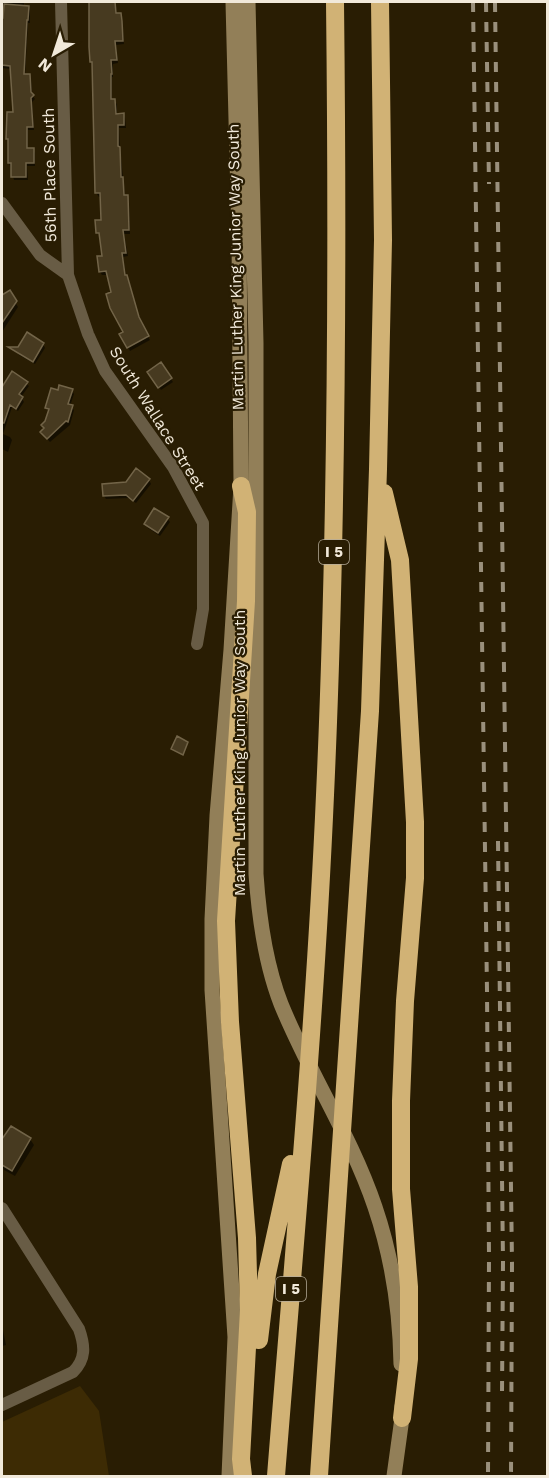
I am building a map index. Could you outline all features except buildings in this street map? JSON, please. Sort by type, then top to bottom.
[{"type":"highway","name":"I 5","points":[[276,1476],[306,1101],[325,798],[335,534],[335,2]]},
{"type":"highway","name":"I 5","points":[[319,1476],[370,711],[383,240],[380,2]]},
{"type":"highway","points":[[378,469],[399,560],[415,822],[415,878],[405,1001],[401,1101],[401,1188],[409,1287],[409,1359],[402,1418]]},
{"type":"highway","points":[[241,486],[247,512],[246,601],[226,921],[230,1022],[247,1238],[249,1310],[241,1459],[244,1476]]},
{"type":"highway","points":[[244,1476],[249,1459],[261,1315],[267,1274],[306,1101]]},
{"type":"main road","name":"Martin Luther King Junior Way South","points":[[229,1476],[235,1336],[212,990],[212,919],[217,816],[231,650],[241,486],[239,237],[233,2]]},
{"type":"main road","name":"Martin Luther King Junior Way South","points":[[249,2],[256,343],[256,874],[260,924],[281,1003],[374,1204],[381,1225],[398,1312],[402,1418],[394,1476]]},
{"type":"street","name":"56th Place South","points":[[61,2],[68,275]]},
{"type":"street","points":[[2,203],[40,255],[68,275]]},
{"type":"street","name":"South Wallace Street","points":[[68,275],[88,334],[105,371],[173,468],[203,523],[203,609],[197,644]]},
{"type":"street","points":[[2,1208],[79,1329],[83,1340],[83,1357],[80,1365],[73,1372],[2,1405]]},
{"type":"shaded area","points":[[80,1386],[99,1411],[109,1476],[2,1476],[2,1422]]},
{"type":"railway","points":[[473,2],[487,991],[488,1476]]},
{"type":"railway","points":[[486,2],[489,184]]},
{"type":"railway","points":[[495,2],[512,1262],[511,1476]]},
{"type":"railway","points":[[498,841],[503,1261],[502,1393]]}]
